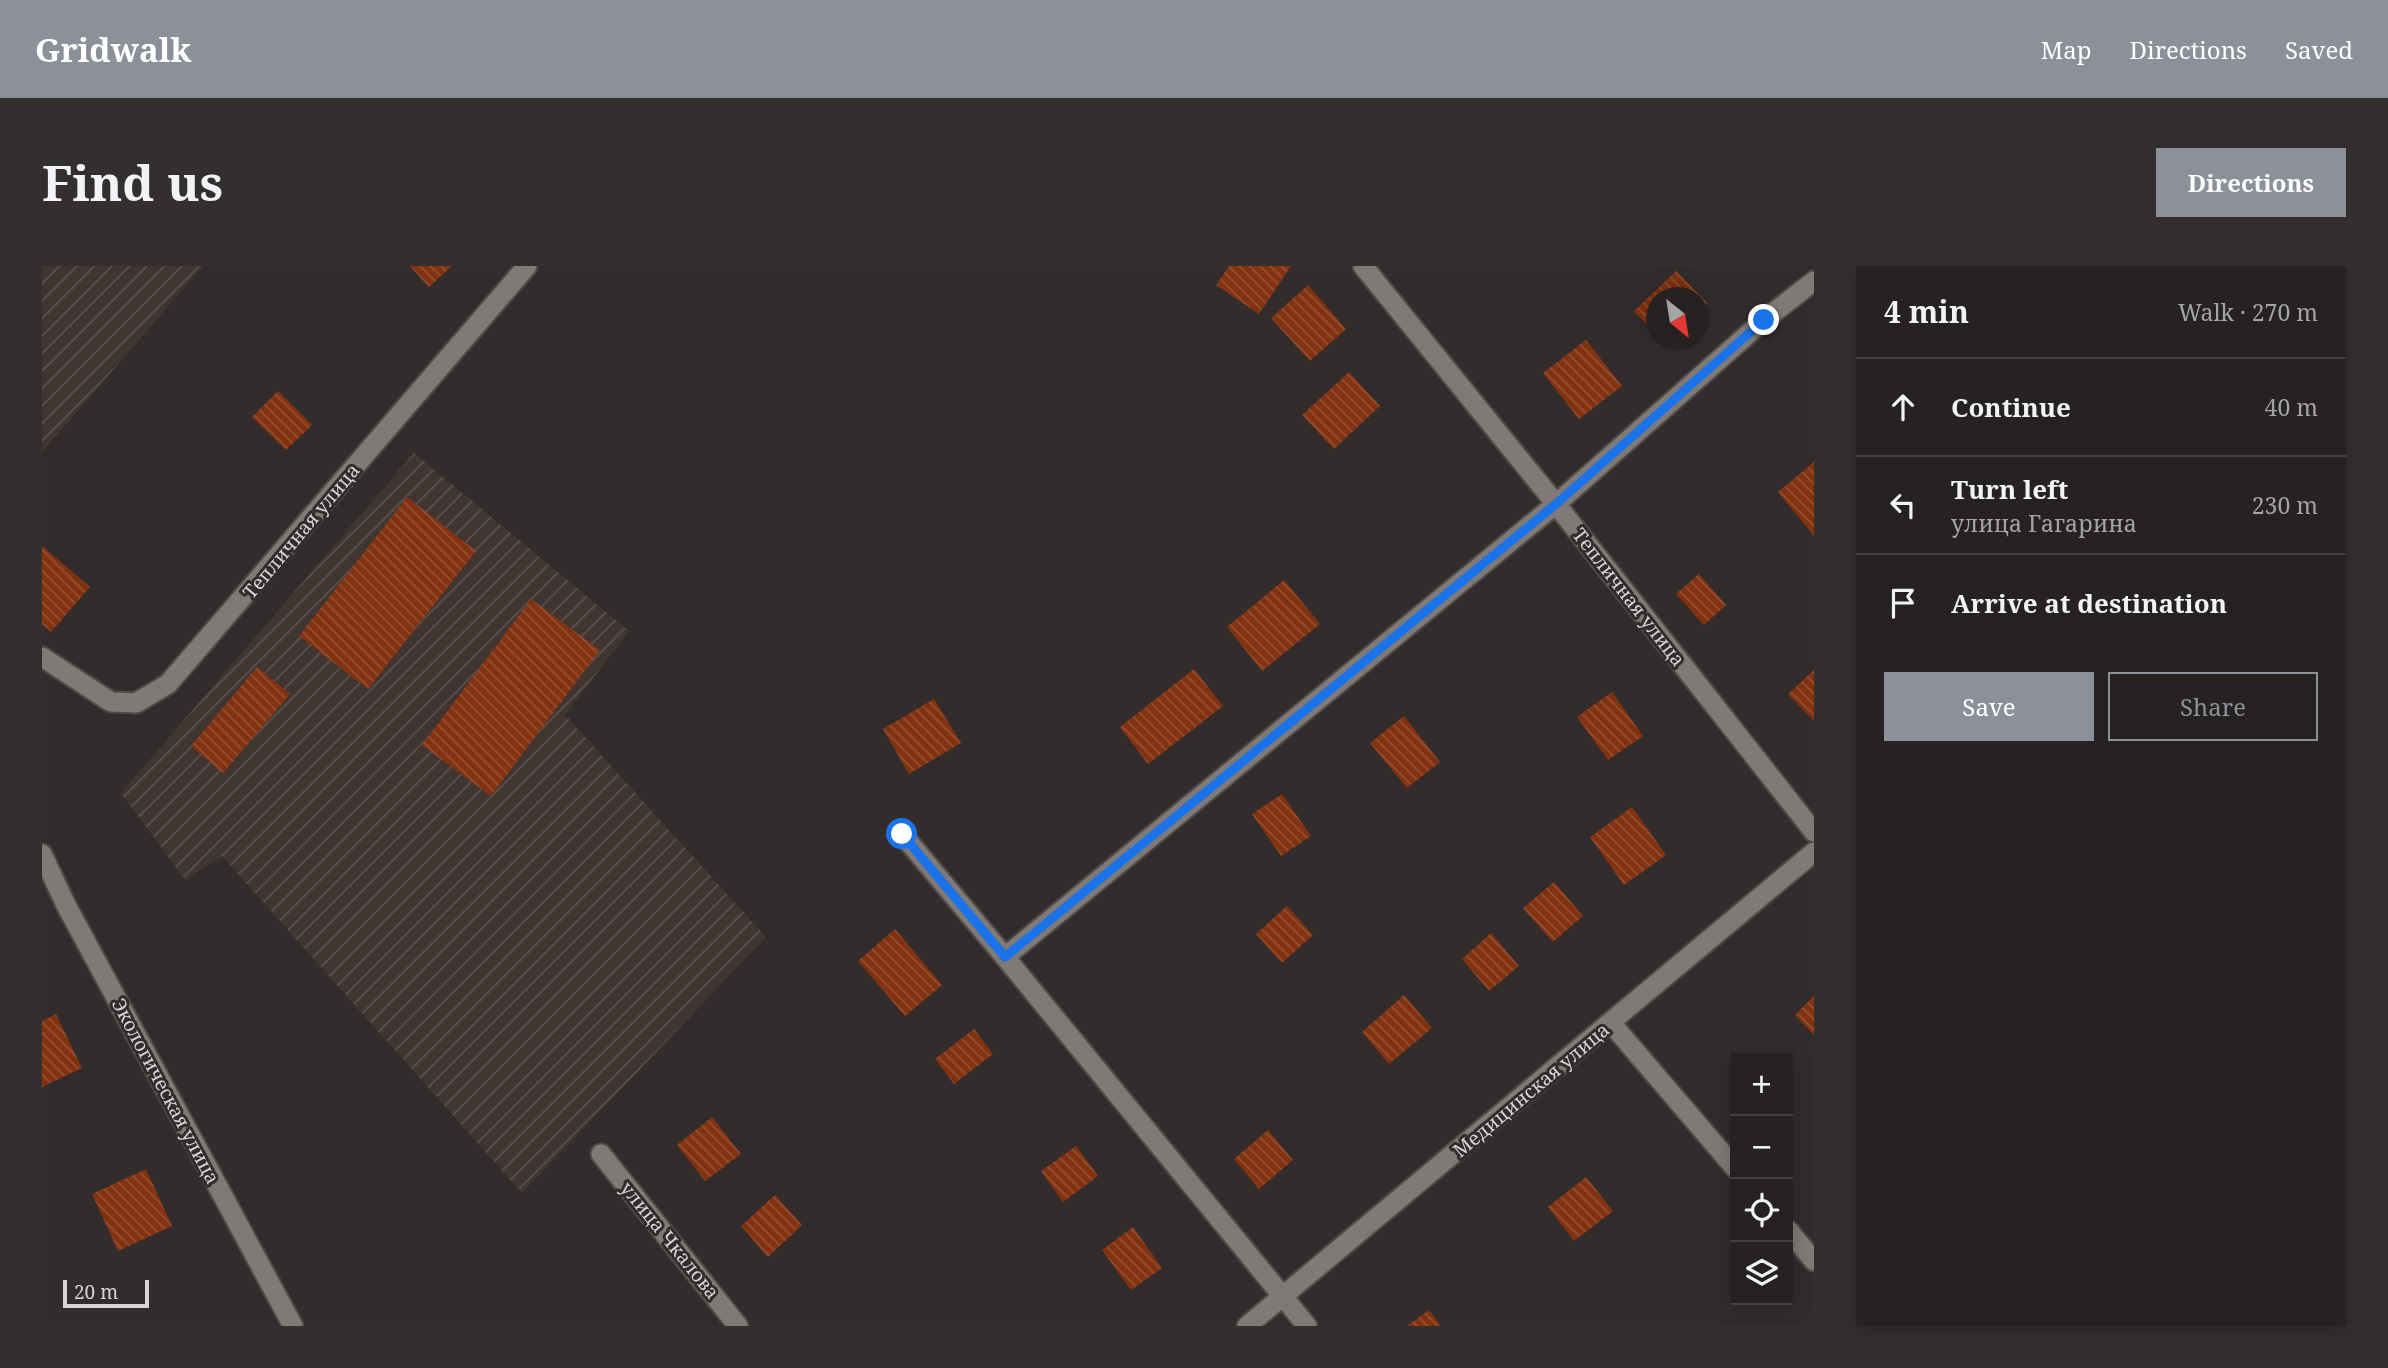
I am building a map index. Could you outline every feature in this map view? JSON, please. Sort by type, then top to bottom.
[{"type":"street","name":"Тепличная улица","points":[[42,657],[111,702],[136,703],[168,684],[527,266]]},
{"type":"street","name":"Тепличная улица","points":[[1363,266],[1556,504],[1814,832]]},
{"type":"street","points":[[1005,957],[1556,504],[1764,320],[1814,281]]},
{"type":"street","points":[[902,834],[1307,1326]]},
{"type":"street","name":"Медицинская улица","points":[[1247,1326],[1814,852]]},
{"type":"street","name":"Экологическая улица","points":[[42,854],[66,905],[293,1326]]},
{"type":"street","points":[[1611,1023],[1730,1162]]},
{"type":"street","name":"улица Чкалова","points":[[601,1154],[738,1326]]},
{"type":"street","points":[[1793,1236],[1814,1261]]},
{"type":"shaded area","points":[[42,266],[203,266],[42,452]]},
{"type":"shaded area","points":[[414,453],[629,631],[565,715],[766,937],[522,1193],[222,856],[185,880],[121,793]]},
{"type":"building","points":[[410,266],[452,266],[429,287]]},
{"type":"building","points":[[1229,266],[1291,266],[1259,314],[1216,285]]},
{"type":"building","points":[[1676,271],[1692,287],[1659,287]]},
{"type":"building","points":[[1308,285],[1346,329],[1310,361],[1271,318]]},
{"type":"building","points":[[1646,300],[1646,324],[1634,311]]},
{"type":"building","points":[[1586,340],[1622,386],[1579,419],[1543,373]]},
{"type":"building","points":[[1349,372],[1380,406],[1334,449],[1302,415]]},
{"type":"building","points":[[278,391],[312,425],[286,450],[252,417]]},
{"type":"building","points":[[1814,462],[1814,536],[1778,492]]},
{"type":"building","points":[[407,497],[476,551],[368,689],[299,636]]},
{"type":"building","points":[[42,546],[90,587],[51,632],[42,624]]},
{"type":"building","points":[[1699,574],[1726,605],[1704,625],[1676,594]]},
{"type":"building","points":[[1284,580],[1320,624],[1262,671],[1227,627]]},
{"type":"building","points":[[531,599],[600,650],[491,796],[422,745]]},
{"type":"building","points":[[257,667],[290,694],[223,773],[191,746]]},
{"type":"building","points":[[1194,669],[1223,706],[1148,764],[1120,727]]},
{"type":"building","points":[[1814,670],[1814,721],[1788,694]]},
{"type":"building","points":[[1612,692],[1643,736],[1608,760],[1577,717]]},
{"type":"building","points":[[934,699],[961,743],[909,774],[883,729]]},
{"type":"building","points":[[1404,716],[1440,762],[1407,788],[1370,743]]},
{"type":"building","points":[[1282,794],[1311,836],[1281,856],[1252,814]]},
{"type":"building","points":[[1632,807],[1666,855],[1624,885],[1590,837]]},
{"type":"building","points":[[1554,882],[1583,916],[1553,942],[1523,908]]},
{"type":"building","points":[[1287,906],[1313,935],[1282,963],[1256,934]]},
{"type":"building","points":[[895,929],[942,985],[905,1016],[858,961]]},
{"type":"building","points":[[1491,933],[1519,966],[1489,991],[1462,959]]},
{"type":"building","points":[[1404,995],[1432,1028],[1389,1064],[1362,1032]]},
{"type":"building","points":[[1814,996],[1814,1035],[1795,1015]]},
{"type":"building","points":[[56,1014],[82,1068],[42,1087],[42,1021]]},
{"type":"building","points":[[974,1029],[993,1054],[954,1084],[935,1059]]},
{"type":"building","points":[[712,1117],[741,1154],[705,1181],[677,1145]]},
{"type":"building","points":[[1268,1130],[1293,1160],[1259,1189],[1234,1159]]},
{"type":"building","points":[[1076,1146],[1098,1176],[1063,1202],[1041,1171]]},
{"type":"building","points":[[146,1169],[172,1226],[118,1251],[92,1194]]},
{"type":"building","points":[[1586,1177],[1613,1211],[1574,1241],[1548,1207]]},
{"type":"building","points":[[775,1195],[802,1225],[768,1257],[741,1226]]},
{"type":"building","points":[[1133,1227],[1162,1268],[1131,1290],[1102,1250]]},
{"type":"building","points":[[1429,1310],[1441,1326],[1407,1326]]},
{"type":"route","points":[[902,834],[1005,957],[1556,504],[1764,320]]}]
